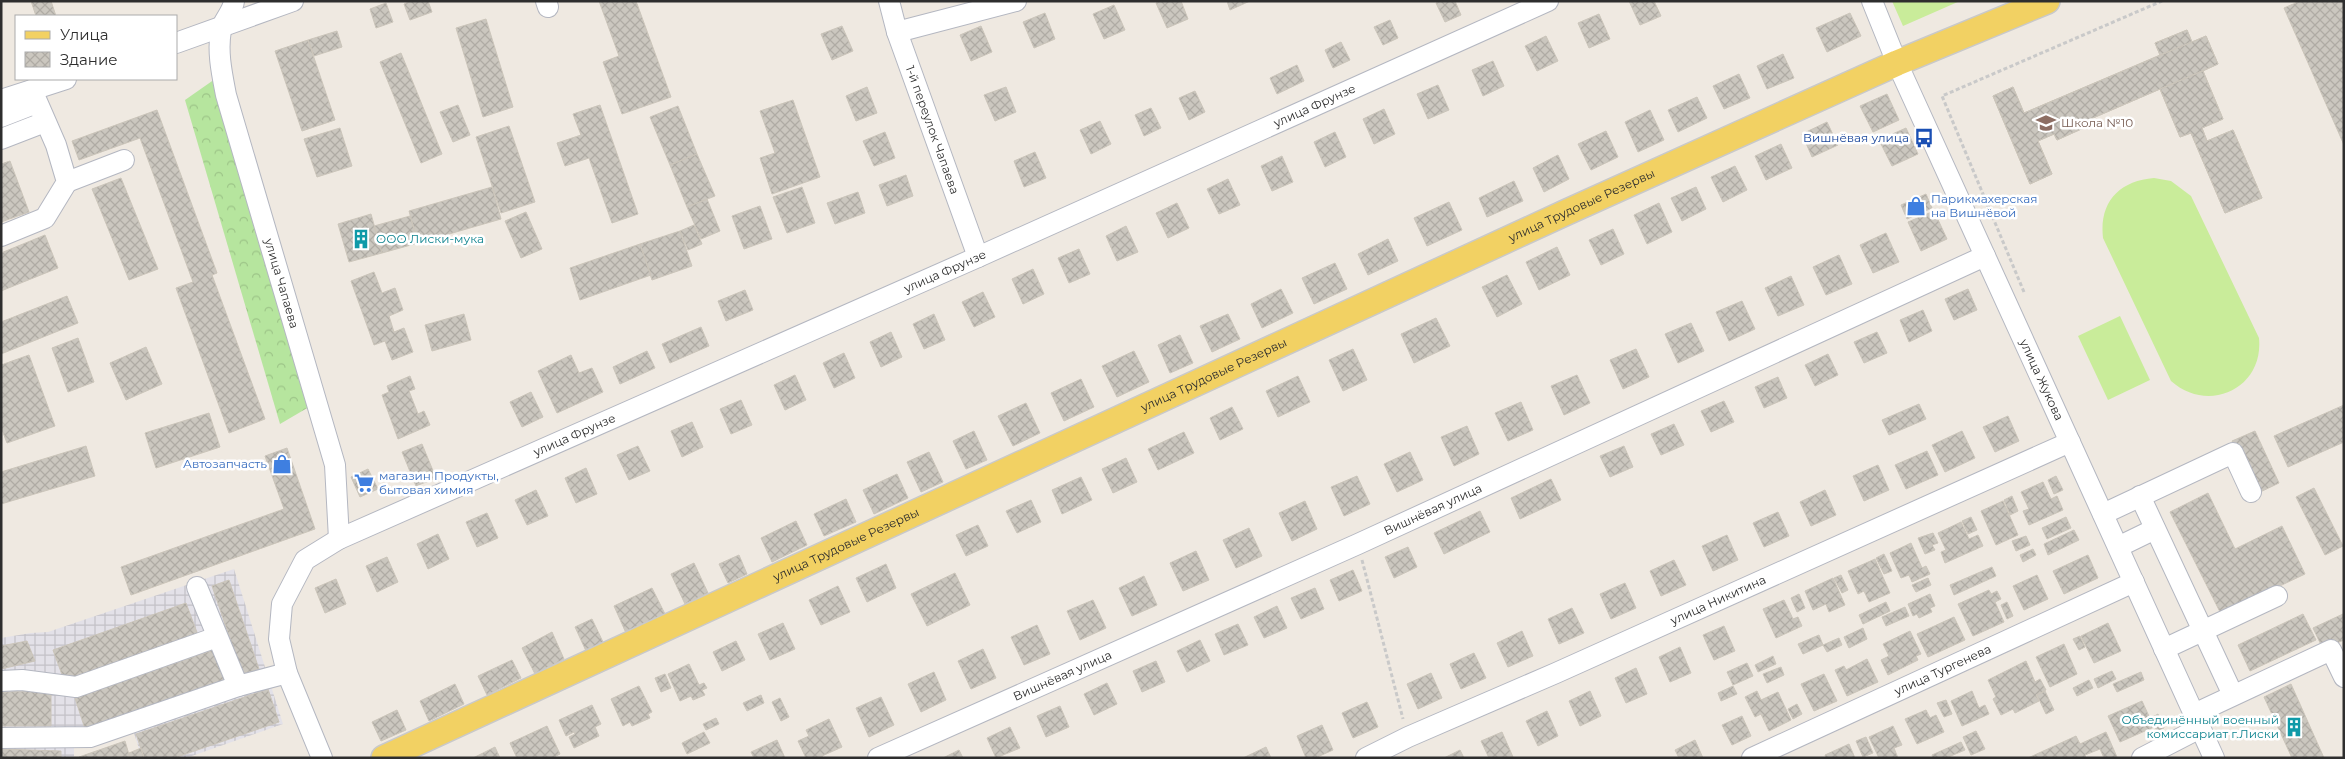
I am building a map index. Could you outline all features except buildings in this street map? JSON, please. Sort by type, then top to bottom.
[{"type":"main road","name":"улица Трудовые Резервы","points":[[384,758],[1558,216],[1897,63],[2048,1]]},
{"type":"street","name":"улица Чапаева","points":[[234,1],[234,6],[221,29],[220,55],[226,95],[335,465],[339,539]]},
{"type":"street","points":[[178,42],[221,29],[293,1]]},
{"type":"street","name":"1-й переулок Чапаева","points":[[889,1],[897,32],[978,257]]},
{"type":"street","points":[[897,32],[1016,1]]},
{"type":"street","name":"улица Фрунзе","points":[[322,758],[287,672],[279,638],[282,604],[305,560],[339,539],[978,257],[1548,1]]},
{"type":"street","name":"улица Жукова","points":[[1872,1],[1897,63],[1984,256],[2214,758]]},
{"type":"street","points":[[1,116],[64,80]]},
{"type":"street","points":[[1,100],[34,97]]},
{"type":"street","points":[[34,97],[56,145],[68,182]]},
{"type":"street","points":[[1,139],[45,122]]},
{"type":"street","points":[[1,236],[45,218],[68,182],[124,160]]},
{"type":"street","name":"Вишнёвая улица","points":[[878,758],[1358,544],[1984,256]]},
{"type":"street","name":"улица Никитина","points":[[1366,758],[1408,736],[1556,673],[2070,442]]},
{"type":"street","points":[[2103,514],[2233,453],[2251,492]]},
{"type":"street","points":[[2140,496],[2233,695]]},
{"type":"street","points":[[2118,547],[2155,529]]},
{"type":"street","name":"улица Тургенева","points":[[1752,758],[2134,582]]},
{"type":"street","points":[[197,587],[238,686]]},
{"type":"street","points":[[2164,649],[2277,596]]},
{"type":"street","points":[[1,680],[22,680],[76,687],[217,637]]},
{"type":"street","points":[[2142,758],[2233,695],[2331,650],[2344,677]]},
{"type":"street","points":[[1,738],[90,737],[238,686],[287,672]]},
{"type":"path","points":[[1917,106],[2162,1]]},
{"type":"path","points":[[1942,96],[2026,297]]},
{"type":"path","points":[[1358,544],[1408,736]]},
{"type":"shaded area","points":[[234,569],[283,724],[186,758],[142,758],[133,730],[74,748],[74,758],[1,758],[1,638],[48,632]]},
{"type":"green space","points":[[1892,1],[1960,1],[1903,26]]},
{"type":"green space","points":[[215,79],[309,407],[280,424],[185,100]]},
{"type":"green space","points":[[2154,178],[2171,181],[2191,196],[2259,338],[2258,356],[2253,371],[2243,383],[2231,391],[2216,395],[2201,395],[2186,391],[2171,381],[2103,238],[2104,214],[2114,196],[2121,189],[2131,184]]},
{"type":"green space","points":[[2120,316],[2150,380],[2108,400],[2078,336]]},
{"type":"place","name":"Школа №10","points":[[2046,123]]},
{"type":"place","name":"Вишнёвая улица","points":[[1924,138]]},
{"type":"place","name":"Парикмахерская на Вишнёвой","points":[[1916,206]]},
{"type":"place","name":"ООО Лиски-мука","points":[[361,239]]},
{"type":"place","name":"Автозапчасть","points":[[282,464]]},
{"type":"place","name":"магазин Продукты, бытовая химия","points":[[364,483]]},
{"type":"place","name":"Объединённый военный комиссариат г.Лиски","points":[[2294,727]]}]
